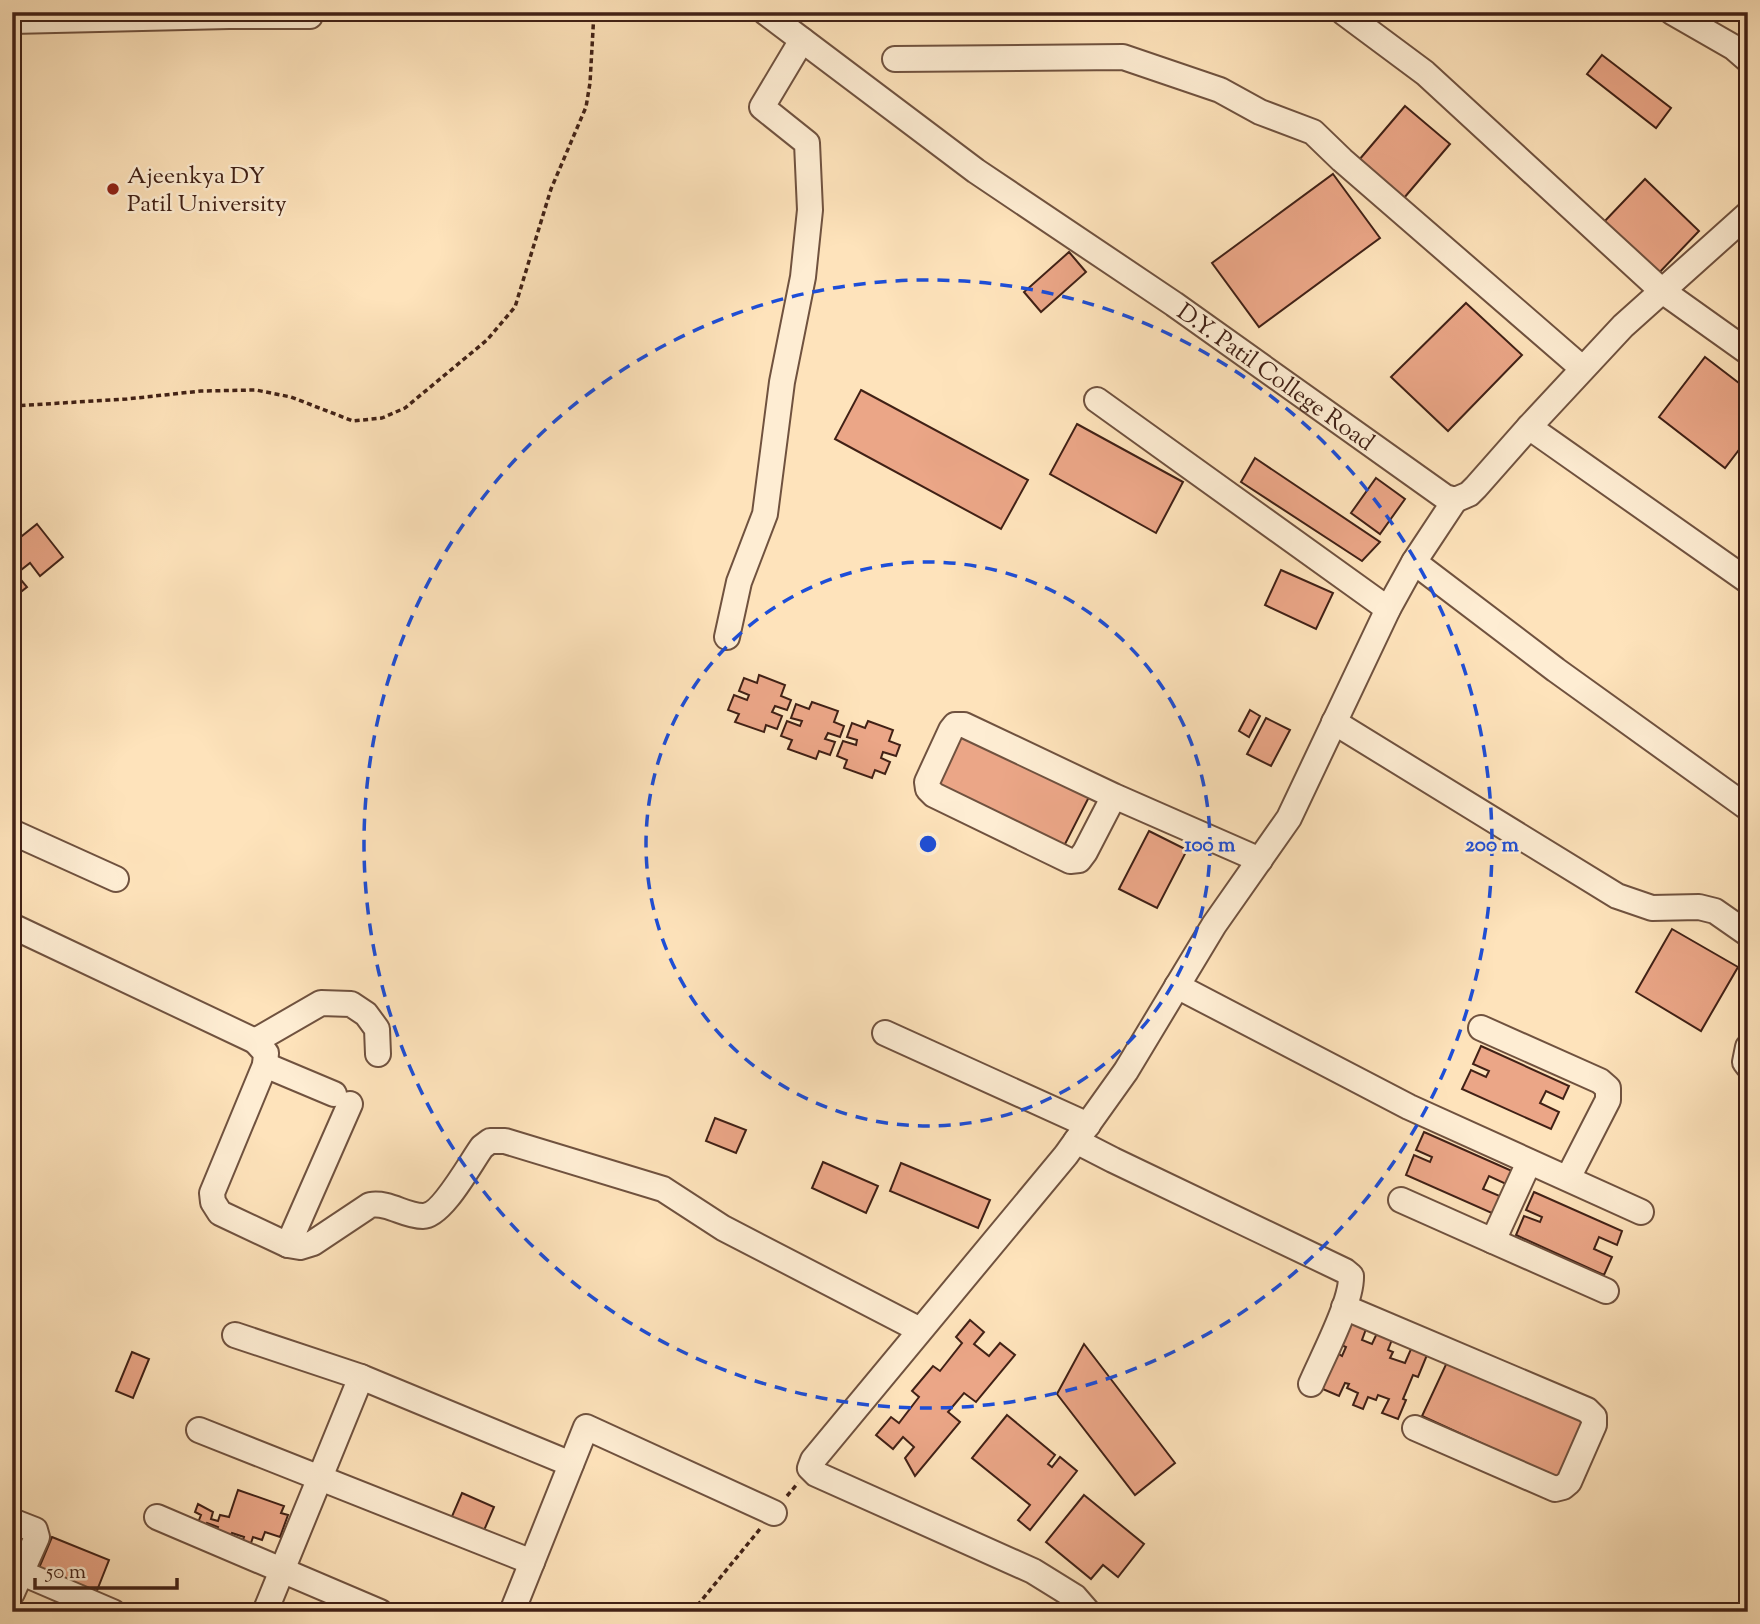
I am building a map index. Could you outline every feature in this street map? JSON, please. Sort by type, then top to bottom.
[{"type":"street","name":"D.Y. Patil College Road","points":[[765,12],[976,171],[1186,312],[1445,498],[1455,500]]},
{"type":"street","points":[[1343,12],[1425,73],[1661,290],[1748,352]]},
{"type":"street","points":[[1672,12],[1732,47],[1748,60]]},
{"type":"street","points":[[12,21],[229,14],[310,16]]},
{"type":"street","points":[[727,637],[739,582],[765,514],[782,382],[803,277],[810,210],[807,143],[762,107],[802,40]]},
{"type":"street","points":[[895,59],[1123,57],[1220,90],[1260,112],[1313,132],[1582,369]]},
{"type":"street","points":[[1088,1612],[1075,1597],[1033,1571],[816,1474],[810,1468],[813,1460],[1082,1133],[1126,1071],[1214,925],[1289,818],[1388,609],[1414,562],[1455,500],[1469,494],[1476,487],[1582,369],[1661,290],[1748,214]]},
{"type":"street","points":[[1097,400],[1388,609]]},
{"type":"street","points":[[1529,427],[1748,581]]},
{"type":"street","points":[[1414,562],[1556,670],[1748,808]]},
{"type":"street","points":[[1334,722],[1617,896],[1652,908],[1687,906],[1715,911],[1748,934]]},
{"type":"street","points":[[1114,796],[1085,852],[1079,860],[1070,861],[934,794],[928,789],[927,782],[951,730],[955,725],[964,725],[1114,796],[1260,860]]},
{"type":"street","points":[[12,832],[116,879]]},
{"type":"street","points":[[12,926],[255,1041],[266,1053],[265,1065],[212,1193],[213,1202],[220,1213],[288,1245],[300,1247],[313,1243],[370,1205],[381,1203],[423,1216],[431,1214],[443,1205],[482,1147],[491,1141],[505,1141],[663,1189],[723,1228],[920,1330]]},
{"type":"street","points":[[1177,986],[1409,1107],[1641,1212]]},
{"type":"street","points":[[255,1041],[321,1003],[351,1004],[366,1014],[377,1029],[378,1054]]},
{"type":"street","points":[[1481,1028],[1600,1080],[1608,1088],[1608,1100],[1568,1178]]},
{"type":"street","points":[[885,1033],[1082,1133],[1113,1160],[1345,1271],[1351,1276],[1351,1284],[1311,1384]]},
{"type":"street","points":[[1748,1047],[1745,1062],[1748,1066]]},
{"type":"street","points":[[265,1065],[342,1099],[288,1245]]},
{"type":"street","points":[[1493,1241],[1530,1162]]},
{"type":"street","points":[[1401,1200],[1606,1291]]},
{"type":"street","points":[[1344,1307],[1587,1410],[1594,1417],[1594,1425],[1569,1482],[1555,1489],[1415,1429]]},
{"type":"street","points":[[235,1335],[361,1377],[571,1464]]},
{"type":"street","points":[[265,1612],[361,1377]]},
{"type":"street","points":[[512,1612],[586,1427],[774,1513]]},
{"type":"street","points":[[199,1430],[532,1562]]},
{"type":"street","points":[[157,1517],[380,1612]]},
{"type":"street","points":[[12,1521],[35,1530],[37,1536],[17,1583],[113,1612]]},
{"type":"path","points":[[12,406],[201,391],[256,390],[291,397],[353,421],[382,418],[405,408],[487,340],[515,307],[551,189],[586,107],[594,12]]},
{"type":"path","points":[[692,1612],[810,1468]]},
{"type":"building","points":[[1602,55],[1671,108],[1656,128],[1587,74]]},
{"type":"building","points":[[1405,106],[1450,144],[1404,198],[1359,160]]},
{"type":"building","points":[[1333,174],[1380,238],[1259,327],[1212,263]]},
{"type":"building","points":[[1645,179],[1699,231],[1656,276],[1602,224]]},
{"type":"building","points":[[1069,252],[1086,272],[1041,312],[1024,292]]},
{"type":"building","points":[[1466,303],[1522,355],[1448,431],[1391,377]]},
{"type":"building","points":[[1705,357],[1748,390],[1748,438],[1725,468],[1659,417]]},
{"type":"building","points":[[861,390],[1028,480],[1001,529],[835,439]]},
{"type":"building","points":[[1077,424],[1183,482],[1156,533],[1050,474]]},
{"type":"building","points":[[1255,458],[1380,542],[1362,561],[1241,482]]},
{"type":"building","points":[[1376,478],[1405,499],[1380,534],[1351,513]]},
{"type":"building","points":[[37,524],[63,557],[40,576],[30,563],[16,574],[27,587],[12,599],[12,544]]},
{"type":"building","points":[[1281,570],[1333,593],[1316,629],[1265,605]]},
{"type":"building","points":[[759,675],[785,685],[781,696],[791,700],[787,710],[775,706],[772,712],[782,716],[777,729],[766,725],[764,732],[735,722],[739,714],[728,710],[734,695],[747,700],[749,695],[739,691],[744,678],[757,683]]},
{"type":"building","points":[[812,702],[838,711],[834,722],[844,726],[840,737],[828,733],[825,739],[835,742],[830,755],[819,751],[816,759],[788,749],[792,740],[781,736],[787,721],[800,726],[802,721],[791,718],[796,704],[809,709]]},
{"type":"building","points":[[1250,710],[1260,716],[1249,737],[1239,731]]},
{"type":"building","points":[[1266,718],[1290,730],[1271,766],[1247,754]]},
{"type":"building","points":[[868,721],[893,730],[889,741],[900,745],[896,756],[883,752],[881,758],[890,762],[885,774],[875,770],[872,778],[844,768],[847,760],[837,756],[843,741],[856,745],[857,740],[847,737],[852,723],[865,728]]},
{"type":"building","points":[[959,732],[1089,797],[1061,852],[932,787]]},
{"type":"building","points":[[1149,831],[1187,850],[1157,908],[1119,889]]},
{"type":"building","points":[[1672,929],[1738,967],[1701,1031],[1636,992]]},
{"type":"building","points":[[1481,1046],[1569,1086],[1563,1099],[1546,1091],[1540,1103],[1559,1112],[1551,1129],[1462,1089],[1471,1070],[1486,1077],[1489,1071],[1473,1064]]},
{"type":"building","points":[[715,1118],[746,1130],[736,1153],[706,1141]]},
{"type":"building","points":[[1424,1132],[1512,1171],[1506,1184],[1489,1176],[1483,1189],[1502,1197],[1494,1214],[1406,1175],[1414,1155],[1430,1162],[1432,1157],[1416,1150]]},
{"type":"building","points":[[823,1162],[878,1186],[866,1213],[812,1188]]},
{"type":"building","points":[[901,1163],[990,1200],[978,1228],[890,1191]]},
{"type":"building","points":[[1534,1192],[1622,1231],[1617,1245],[1599,1237],[1594,1249],[1612,1257],[1604,1275],[1516,1235],[1524,1216],[1540,1222],[1542,1217],[1526,1210]]},
{"type":"building","points":[[970,1320],[984,1332],[974,1344],[989,1356],[1000,1343],[1015,1355],[976,1402],[964,1393],[948,1412],[960,1422],[915,1476],[905,1458],[914,1447],[903,1437],[893,1449],[876,1435],[891,1417],[899,1423],[919,1397],[912,1391],[933,1366],[940,1371],[962,1343],[956,1337]]},
{"type":"building","points":[[1345,1320],[1366,1329],[1362,1340],[1372,1344],[1378,1331],[1393,1337],[1388,1350],[1393,1352],[1390,1358],[1405,1363],[1411,1349],[1427,1355],[1418,1377],[1413,1375],[1398,1419],[1382,1413],[1389,1399],[1378,1395],[1376,1400],[1368,1397],[1363,1409],[1353,1405],[1358,1393],[1347,1388],[1349,1384],[1345,1383],[1339,1396],[1318,1387],[1337,1353],[1342,1356],[1346,1347],[1341,1345]]},
{"type":"building","points":[[1084,1344],[1175,1463],[1135,1495],[1057,1394]]},
{"type":"building","points":[[132,1352],[149,1359],[133,1398],[116,1391]]},
{"type":"building","points":[[1449,1358],[1586,1421],[1560,1479],[1422,1416]]},
{"type":"building","points":[[1007,1415],[1055,1455],[1048,1464],[1052,1467],[1060,1457],[1077,1471],[1030,1530],[1018,1520],[1030,1505],[972,1458]]},
{"type":"building","points":[[238,1490],[284,1506],[281,1513],[288,1515],[280,1537],[265,1532],[262,1540],[253,1537],[250,1546],[242,1543],[244,1537],[232,1533],[230,1537],[216,1532],[218,1527],[207,1523],[205,1528],[197,1525],[201,1515],[195,1512],[198,1504],[213,1512],[211,1519],[218,1521],[220,1515],[229,1517]]},
{"type":"building","points":[[462,1493],[494,1507],[479,1542],[447,1528]]},
{"type":"building","points":[[1084,1495],[1144,1544],[1118,1577],[1103,1565],[1091,1579],[1046,1542]]},
{"type":"building","points":[[52,1537],[109,1560],[94,1598],[36,1575]]},
{"type":"place","name":"Ajeenkya DY Patil University","points":[[113,189]]}]
